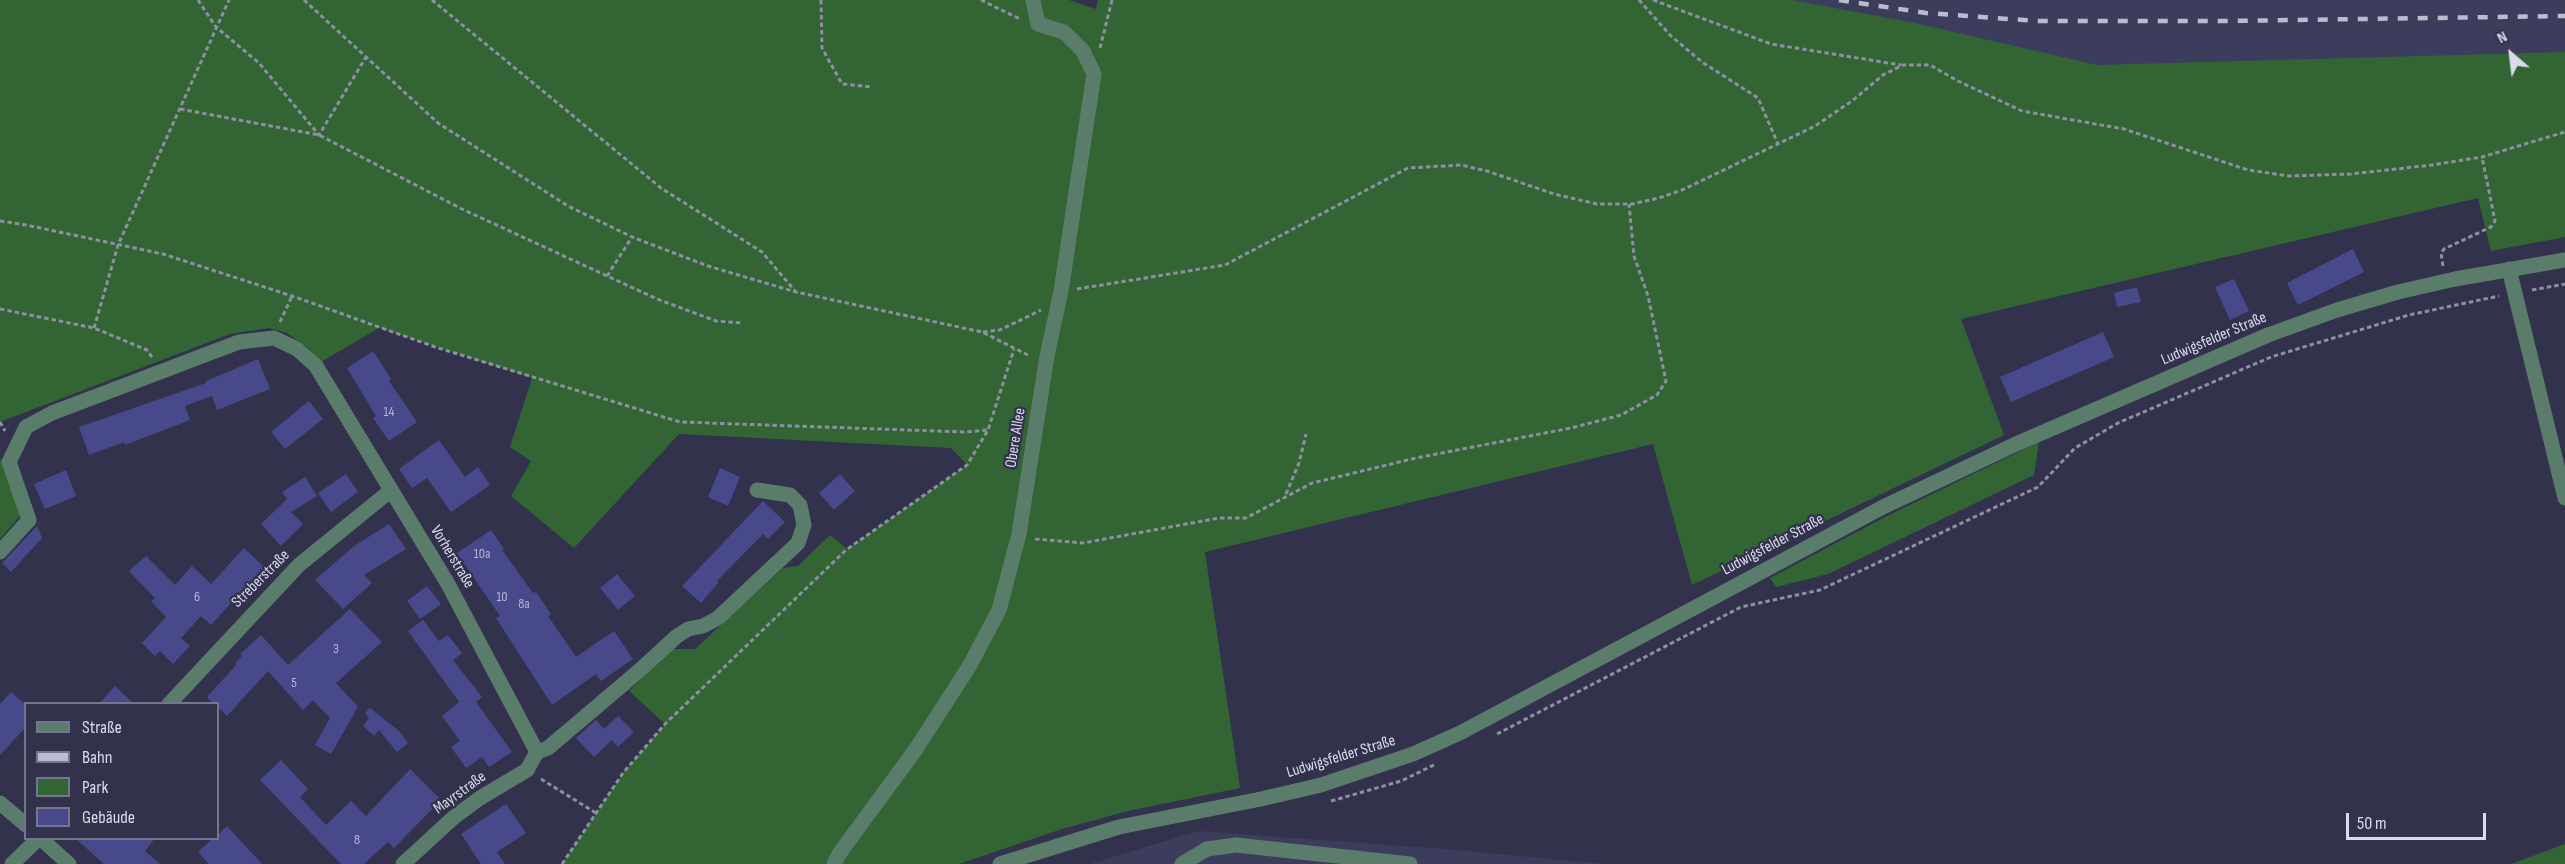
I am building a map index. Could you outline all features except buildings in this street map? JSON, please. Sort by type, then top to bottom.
[{"type":"street","points":[[1033,0],[1038,24],[1064,32],[1083,51],[1094,74]]},
{"type":"street","name":"Obere Allee","points":[[834,864],[916,749],[970,665],[999,610],[1019,534],[1094,74]]},
{"type":"street","name":"Ludwigsfelder Straße","points":[[1000,864],[1119,827],[1320,785],[1413,754],[1469,728],[1883,507],[2016,444],[2268,335],[2398,292],[2565,260]]},
{"type":"street","points":[[2509,270],[2565,498]]},
{"type":"street","points":[[0,552],[29,520],[9,462],[26,427],[52,412],[239,342],[274,338]]},
{"type":"street","name":"Vorherstraße","points":[[274,338],[297,349],[316,366],[448,584],[537,752]]},
{"type":"street","points":[[527,770],[537,752],[548,748],[640,670],[676,636],[718,618],[798,543],[804,525],[800,505],[790,495],[757,490]]},
{"type":"street","name":"Streberstraße","points":[[171,702],[260,603],[299,565],[390,491]]},
{"type":"street","name":"Mayrstraße","points":[[403,864],[453,818],[480,798],[527,770]]},
{"type":"street","points":[[0,803],[24,823]]},
{"type":"street","points":[[12,864],[38,840]]},
{"type":"street","points":[[42,840],[69,864]]},
{"type":"street","points":[[1182,864],[1207,849],[1236,845],[1410,864]]},
{"type":"street","points":[[1283,850],[1291,864]]},
{"type":"path","points":[[198,0],[216,27],[259,63],[319,135]]},
{"type":"path","points":[[94,328],[118,245],[229,0]]},
{"type":"path","points":[[304,0],[438,123],[568,206],[632,237],[708,267],[796,292],[982,332],[1031,357],[1047,356]]},
{"type":"path","points":[[432,0],[661,188],[762,252],[796,292]]},
{"type":"path","points":[[821,0],[822,48],[842,84],[872,87]]},
{"type":"path","points":[[981,0],[1024,21],[1038,24]]},
{"type":"path","points":[[1094,74],[1112,0]]},
{"type":"path","points":[[1639,0],[1671,36],[1702,62],[1758,98],[1779,144]]},
{"type":"path","points":[[1653,0],[1772,44],[1903,65],[1930,65],[1977,91],[2022,111],[2124,129],[2248,170],[2289,176],[2351,174],[2482,157],[2565,132]]},
{"type":"path","points":[[319,135],[366,57]]},
{"type":"path","points":[[1060,291],[1225,265],[1407,168],[1461,165],[1487,171],[1554,194],[1597,204],[1629,204],[1659,198],[1682,190],[1815,126],[1852,101],[1883,75],[1903,65]]},
{"type":"path","points":[[180,109],[319,135],[462,209],[657,299],[716,321],[742,323]]},
{"type":"path","points":[[2441,258],[2444,249],[2491,227],[2495,220],[2482,157]]},
{"type":"path","points":[[1019,534],[1033,539],[1083,543],[1219,518],[1246,518],[1312,483],[1343,474],[1571,428],[1621,415],[1657,395],[1666,381],[1648,296],[1634,256],[1629,204]]},
{"type":"path","points":[[0,221],[163,254],[467,357],[680,422],[965,432],[988,430]]},
{"type":"path","points":[[607,276],[632,237]]},
{"type":"path","points":[[1487,739],[1741,607],[1820,590],[2038,487],[2075,448],[2118,423],[2271,357],[2409,315],[2565,284]]},
{"type":"path","points":[[274,338],[292,296]]},
{"type":"path","points":[[982,332],[1000,330],[1040,310],[1057,308]]},
{"type":"path","points":[[0,309],[94,328],[147,350],[162,370]]},
{"type":"path","points":[[562,864],[623,773],[665,724],[846,550],[967,465],[988,430],[1014,349]]},
{"type":"path","points":[[1285,496],[1292,484],[1305,434]]},
{"type":"path","points":[[1324,803],[1401,781],[1444,760]]},
{"type":"path","points":[[527,770],[596,813]]},
{"type":"shaded area","points":[[1667,0],[2565,0],[2565,78],[2294,90],[1771,44]]},
{"type":"shaded area","points":[[1198,831],[1445,849],[1605,864],[1090,864]]},
{"type":"green space","points":[[0,0],[1069,0],[1096,9],[1098,0],[1792,0],[1915,23],[2097,65],[2565,52],[2565,237],[2491,251],[2478,198],[1961,319],[2004,435],[1692,585],[1653,444],[1205,552],[1240,788],[1128,811],[1062,829],[959,864],[562,864],[623,773],[665,724],[629,691],[673,649],[695,649],[783,568],[798,566],[830,535],[847,549],[967,465],[951,448],[679,434],[574,548],[511,496],[531,461],[510,447],[532,378],[379,328],[321,362],[308,348],[287,333],[269,328],[230,334],[0,422]]},
{"type":"green space","points":[[2039,442],[2034,475],[1828,574],[1776,587],[1770,578],[1885,517]]},
{"type":"green space","points":[[0,458],[20,516],[0,539]]},
{"type":"green space","points":[[2565,844],[2565,864],[2511,864]]},
{"type":"railway","points":[[1839,0],[1926,13],[2037,21],[2565,16]]}]
